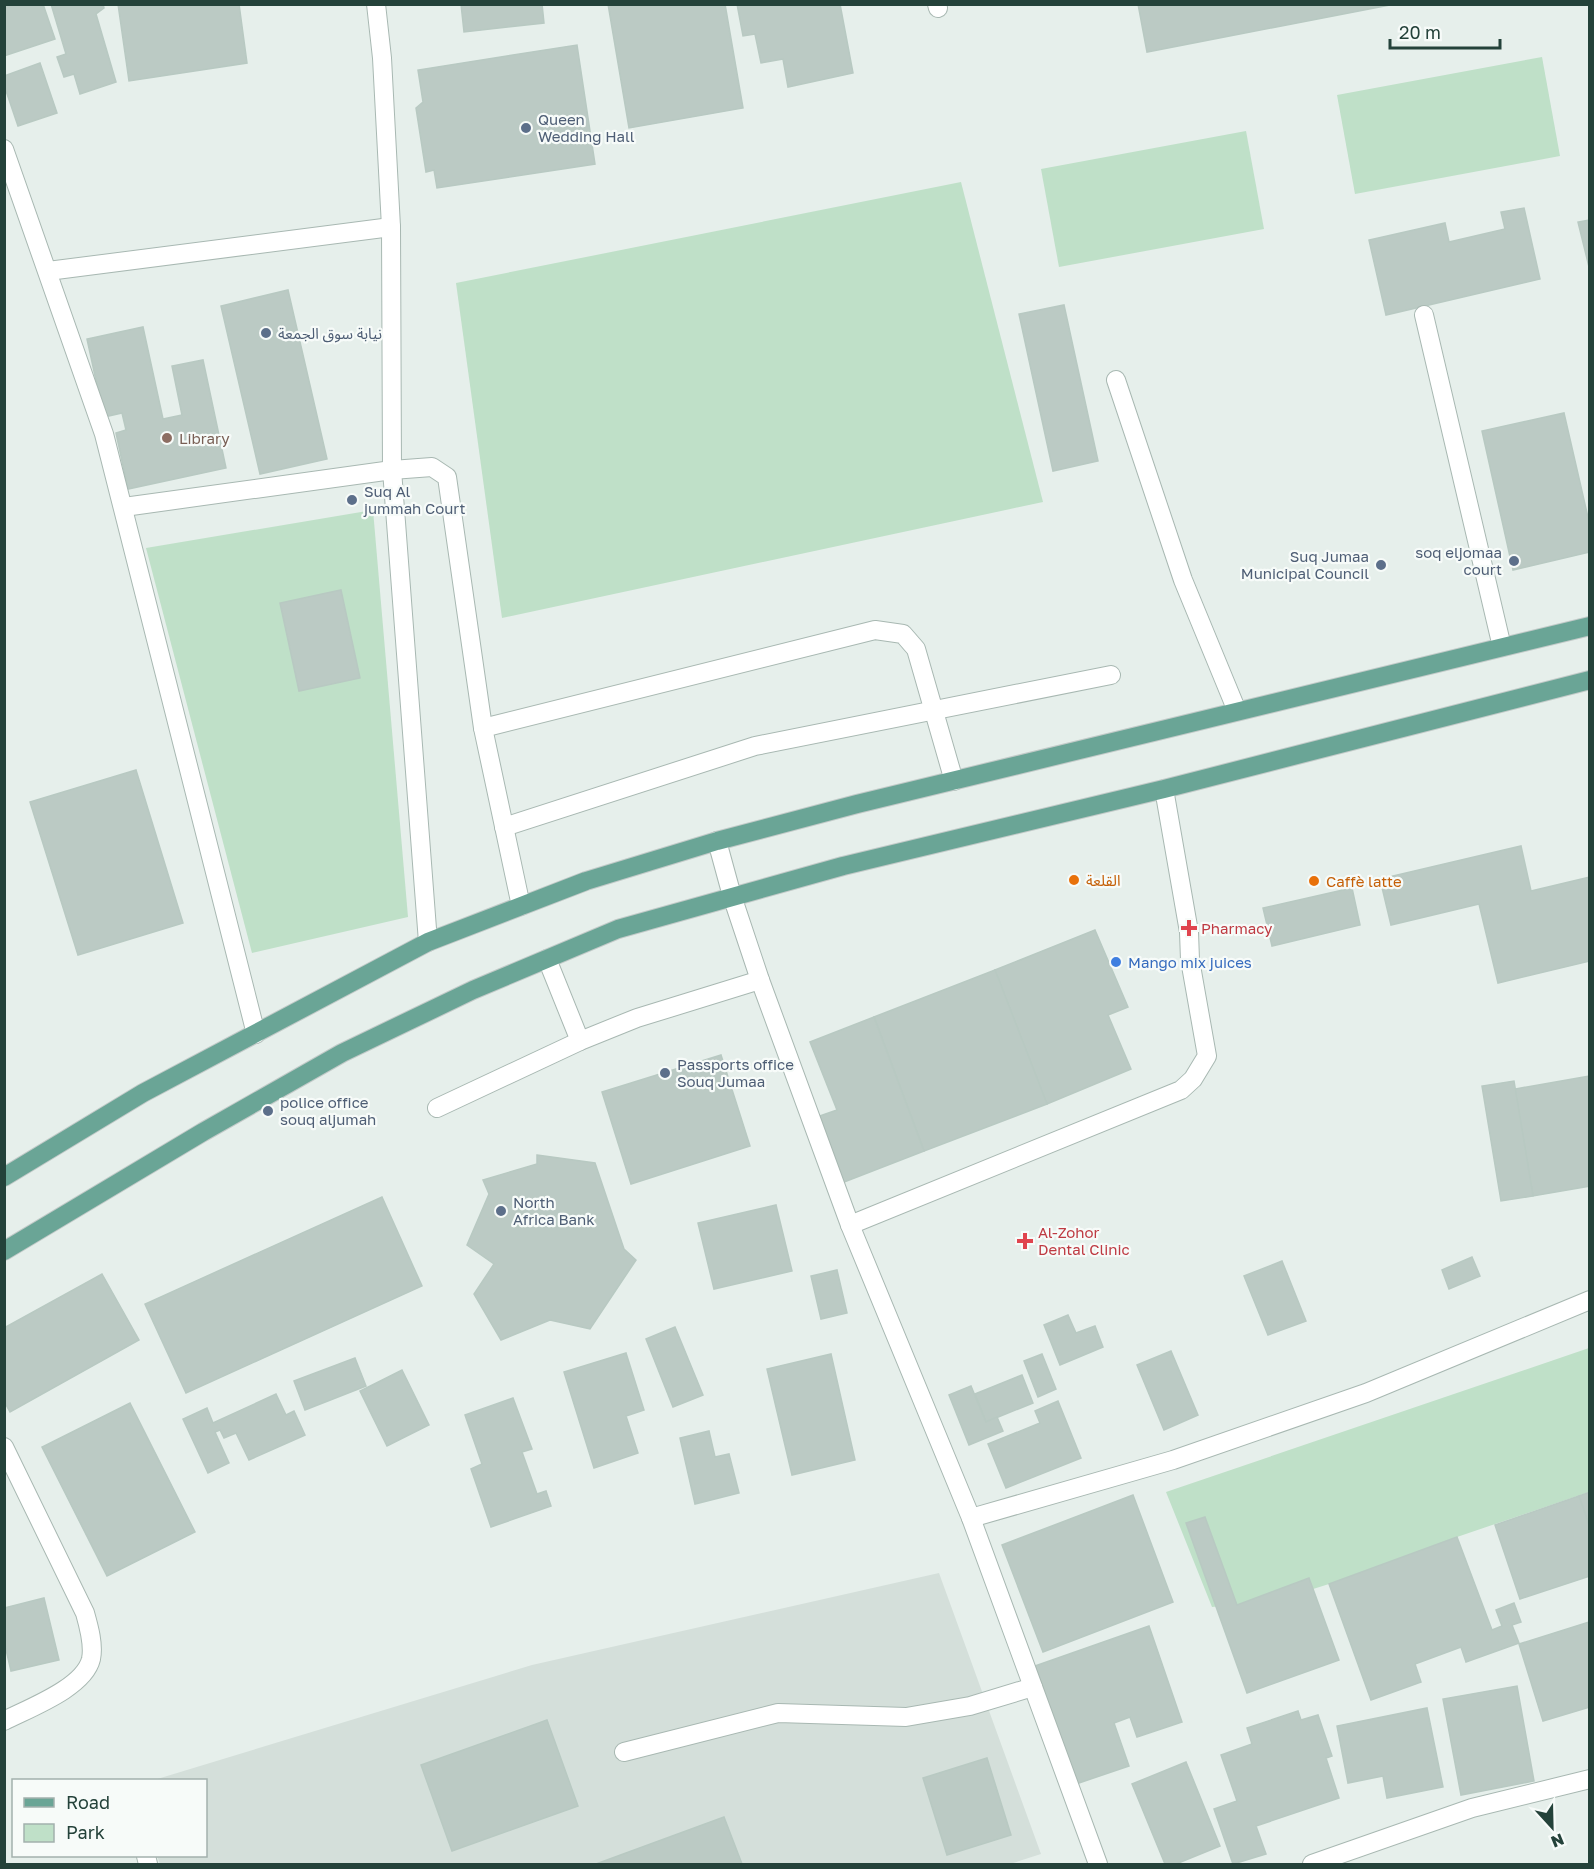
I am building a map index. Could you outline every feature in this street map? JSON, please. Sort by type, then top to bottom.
[{"type":"main road","points":[[4,1177],[143,1093],[428,942],[586,881],[717,841],[846,807],[1590,626]]},
{"type":"main road","points":[[4,1251],[203,1132],[342,1053],[473,990],[618,929],[843,866],[1164,789],[1590,680]]},
{"type":"street","points":[[376,4],[382,58],[391,227],[392,470],[428,942]]},
{"type":"street","points":[[4,149],[95,405],[124,507],[256,1034]]},
{"type":"street","points":[[48,271],[391,227]]},
{"type":"street","points":[[1424,315],[1502,647]]},
{"type":"street","points":[[1116,380],[1183,580],[1237,711]]},
{"type":"street","points":[[124,507],[392,470],[432,467],[447,477],[483,728],[521,906]]},
{"type":"street","points":[[483,728],[875,630],[903,634],[916,649],[954,781]]},
{"type":"street","points":[[504,827],[755,746],[1111,675]]},
{"type":"street","points":[[850,1225],[1181,1090],[1193,1079],[1207,1056],[1190,960],[1189,932],[1164,789]]},
{"type":"street","points":[[717,841],[732,896],[760,980],[850,1225],[971,1518],[1098,1864]]},
{"type":"street","points":[[547,959],[580,1041]]},
{"type":"street","points":[[437,1108],[580,1041],[637,1018],[760,980]]},
{"type":"street","points":[[971,1518],[1173,1460],[1366,1393],[1590,1300]]},
{"type":"street","points":[[4,1447],[85,1613],[90,1632],[91,1657],[87,1670],[67,1689],[4,1721]]},
{"type":"street","points":[[624,1752],[778,1713],[870,1718],[906,1717],[970,1706],[1033,1687]]},
{"type":"street","points":[[1312,1864],[1472,1808],[1590,1779]]},
{"type":"shaded area","points":[[939,1573],[1041,1854],[1010,1864],[160,1864],[157,1857],[207,1857],[207,1779],[157,1779],[532,1665]]},
{"type":"green space","points":[[1542,57],[1560,156],[1355,194],[1337,95]]},
{"type":"green space","points":[[1246,131],[1264,229],[1059,267],[1041,169]]},
{"type":"green space","points":[[961,182],[1043,502],[502,618],[456,283]]},
{"type":"green space","points":[[373,510],[408,917],[252,953],[146,548]]},
{"type":"green space","points":[[1589,1348],[1589,1492],[1275,1601],[1212,1607],[1166,1492]]},
{"type":"building","points":[[4,4],[43,4],[55,39],[4,56]]},
{"type":"building","points":[[51,4],[103,4],[104,8],[96,14],[116,82],[80,94],[74,74],[64,77],[57,57],[66,54]]},
{"type":"building","points":[[118,4],[239,4],[247,63],[129,81]]},
{"type":"building","points":[[461,4],[542,4],[544,23],[464,32]]},
{"type":"building","points":[[608,4],[725,4],[743,108],[629,128]]},
{"type":"building","points":[[737,4],[840,4],[853,73],[788,87],[783,59],[761,63],[755,34],[743,36]]},
{"type":"building","points":[[1138,4],[1395,4],[1147,52]]},
{"type":"building","points":[[577,45],[595,164],[437,188],[434,170],[426,172],[416,108],[423,102],[418,70]]},
{"type":"building","points":[[40,63],[57,113],[18,126],[4,85],[4,76]]},
{"type":"building","points":[[1524,208],[1540,279],[1386,315],[1369,240],[1445,223],[1449,242],[1505,229],[1501,212]]},
{"type":"building","points":[[1590,220],[1590,271],[1578,222]]},
{"type":"building","points":[[288,290],[327,459],[260,474],[221,306]]},
{"type":"building","points":[[1064,305],[1098,461],[1053,471],[1019,314]]},
{"type":"building","points":[[143,327],[163,419],[182,415],[172,366],[203,360],[226,468],[128,489],[116,433],[126,430],[122,413],[104,417],[87,339]]},
{"type":"building","points":[[1564,413],[1590,526],[1590,552],[1513,570],[1482,431]]},
{"type":"building","points":[[341,590],[360,678],[299,691],[280,603]]},
{"type":"building","points":[[136,770],[183,923],[78,955],[30,802]]},
{"type":"building","points":[[1521,846],[1531,891],[1590,877],[1590,961],[1498,983],[1479,904],[1391,925],[1380,879]]},
{"type":"building","points":[[1352,888],[1360,925],[1272,946],[1263,908]]},
{"type":"building","points":[[1095,930],[1128,1007],[1108,1015],[1131,1069],[1047,1104],[995,970]]},
{"type":"building","points":[[995,970],[1047,1104],[924,1151],[874,1017]]},
{"type":"building","points":[[874,1017],[924,1151],[839,1184],[814,1118],[837,1110],[810,1042]]},
{"type":"building","points":[[721,1055],[750,1146],[631,1184],[602,1092]]},
{"type":"building","points":[[1590,1076],[1590,1186],[1533,1196],[1515,1089]]},
{"type":"building","points":[[1514,1081],[1533,1196],[1501,1201],[1482,1086]]},
{"type":"building","points":[[537,1155],[595,1163],[624,1249],[636,1260],[590,1329],[550,1320],[501,1340],[474,1294],[494,1264],[467,1245],[489,1194],[483,1180],[537,1164]]},
{"type":"building","points":[[382,1197],[422,1286],[186,1393],[145,1304]]},
{"type":"building","points":[[776,1205],[792,1271],[714,1289],[698,1223]]},
{"type":"building","points":[[1472,1257],[1480,1276],[1449,1289],[1442,1270]]},
{"type":"building","points":[[1282,1261],[1306,1321],[1268,1335],[1244,1276]]},
{"type":"building","points":[[837,1270],[847,1313],[821,1319],[811,1276]]},
{"type":"building","points":[[102,1274],[139,1340],[10,1412],[4,1401],[4,1328]]},
{"type":"building","points":[[1068,1315],[1076,1333],[1095,1326],[1103,1347],[1060,1365],[1044,1325]]},
{"type":"building","points":[[675,1327],[703,1395],[673,1407],[646,1339]]},
{"type":"building","points":[[1171,1351],[1198,1415],[1164,1430],[1137,1365]]},
{"type":"building","points":[[626,1353],[644,1410],[626,1416],[638,1453],[594,1468],[564,1372]]},
{"type":"building","points":[[831,1354],[855,1460],[792,1475],[767,1369]]},
{"type":"building","points":[[1042,1354],[1056,1389],[1038,1397],[1024,1361]]},
{"type":"building","points":[[355,1358],[366,1386],[305,1410],[294,1381]]},
{"type":"building","points":[[402,1370],[429,1425],[387,1446],[360,1391]]},
{"type":"building","points":[[1022,1375],[1033,1403],[986,1422],[975,1394]]},
{"type":"building","points":[[971,1386],[986,1422],[997,1417],[1003,1431],[969,1445],[949,1395]]},
{"type":"building","points":[[276,1394],[286,1415],[294,1411],[305,1435],[249,1460],[236,1433],[224,1438],[220,1430],[215,1432],[229,1463],[208,1473],[183,1419],[207,1408],[213,1423]]},
{"type":"building","points":[[513,1398],[532,1449],[522,1452],[537,1494],[546,1491],[551,1506],[491,1527],[471,1469],[482,1464],[465,1415]]},
{"type":"building","points":[[1058,1401],[1081,1458],[1006,1488],[988,1444],[1040,1423],[1035,1411]]},
{"type":"building","points":[[130,1403],[195,1532],[107,1576],[42,1447]]},
{"type":"building","points":[[709,1431],[715,1457],[729,1454],[739,1493],[695,1504],[680,1438]]},
{"type":"building","points":[[1590,1492],[1590,1528],[1579,1496]]},
{"type":"building","points":[[1133,1495],[1173,1602],[1043,1652],[1002,1545]]},
{"type":"building","points":[[1579,1496],[1590,1528],[1590,1576],[1520,1599],[1495,1525]]},
{"type":"building","points":[[1205,1517],[1237,1605],[1309,1578],[1339,1660],[1247,1693],[1186,1523]]},
{"type":"building","points":[[1457,1537],[1492,1630],[1502,1626],[1496,1610],[1514,1603],[1521,1622],[1512,1625],[1519,1643],[1466,1662],[1461,1647],[1415,1664],[1421,1682],[1371,1700],[1329,1584]]},
{"type":"building","points":[[44,1598],[59,1660],[11,1671],[4,1641],[4,1608]]},
{"type":"building","points":[[1589,1622],[1590,1707],[1543,1721],[1519,1644]]},
{"type":"building","points":[[1149,1626],[1182,1722],[1137,1737],[1130,1717],[1114,1723],[1129,1766],[1076,1784],[1035,1666]]},
{"type":"building","points":[[1517,1686],[1534,1781],[1461,1795],[1443,1699]]},
{"type":"building","points":[[1427,1708],[1443,1787],[1387,1798],[1383,1776],[1348,1783],[1337,1726]]},
{"type":"building","points":[[1298,1711],[1301,1720],[1318,1715],[1332,1756],[1326,1758],[1339,1798],[1256,1826],[1266,1854],[1233,1864],[1214,1809],[1237,1801],[1221,1755],[1252,1744],[1247,1728]]},
{"type":"building","points":[[547,1720],[578,1806],[452,1851],[421,1765]]},
{"type":"building","points":[[987,1758],[1011,1835],[947,1855],[923,1778]]},
{"type":"building","points":[[1186,1762],[1220,1846],[1176,1864],[1165,1864],[1132,1784]]},
{"type":"building","points":[[724,1817],[742,1864],[596,1864]]},
{"type":"place","name":"Queen Wedding Hall","points":[[526,128]]},
{"type":"place","name":"نيابة سوق الجمعة","points":[[266,333]]},
{"type":"place","name":"Library","points":[[167,438]]},
{"type":"place","name":"Suq Al jummah Court","points":[[352,500]]},
{"type":"place","name":"soq eljomaa court","points":[[1514,561]]},
{"type":"place","name":"Suq Jumaa Municipal Council","points":[[1381,565]]},
{"type":"place","name":"القلعة","points":[[1074,880]]},
{"type":"place","name":"Caffè latte","points":[[1314,881]]},
{"type":"place","name":"Pharmacy","points":[[1189,928]]},
{"type":"place","name":"Mango mix juices","points":[[1116,962]]},
{"type":"place","name":"Passports office Souq Jumaa","points":[[665,1073]]},
{"type":"place","name":"police office souq aljumah","points":[[268,1111]]},
{"type":"place","name":"North Africa Bank","points":[[501,1211]]},
{"type":"place","name":"Al-Zohor Dental Clinic","points":[[1025,1241]]}]
